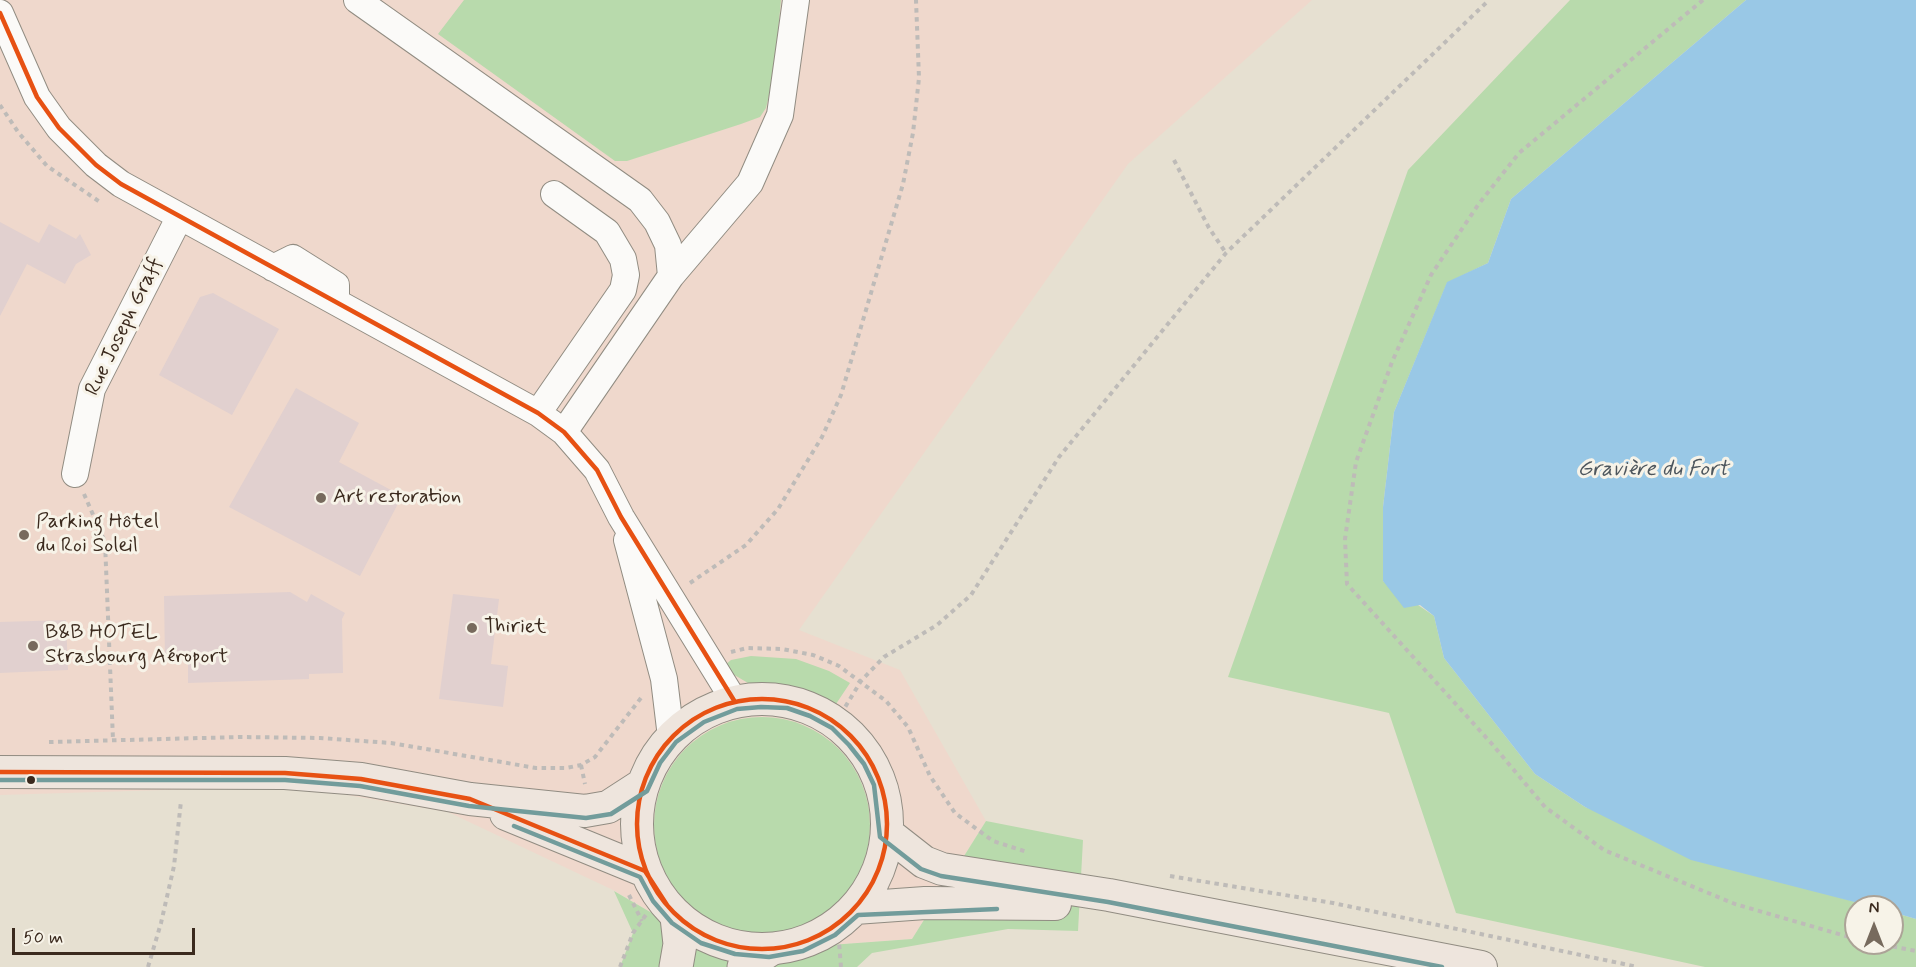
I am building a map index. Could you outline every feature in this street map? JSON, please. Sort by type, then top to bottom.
[{"type":"highway","points":[[676,967],[680,944],[677,917]]},
{"type":"main road","points":[[761,699],[788,701],[836,722],[855,740],[873,768],[886,808],[887,833],[882,860],[871,886],[855,908],[831,929],[801,944],[757,958],[736,947],[705,936],[677,917],[659,897],[645,871],[637,843],[636,814],[642,785],[654,759],[671,737],[700,715],[735,702],[761,699]]},
{"type":"main road","points":[[0,772],[285,773],[361,779],[470,799],[585,811],[608,807],[642,785]]},
{"type":"main road","points":[[470,799],[645,871]]},
{"type":"main road","points":[[887,833],[924,862],[942,869],[1109,895],[1481,967]]},
{"type":"main road","points":[[855,908],[925,903],[998,902],[1078,905],[1209,916]]},
{"type":"street","points":[[357,0],[640,200],[657,222],[668,245],[671,276]]},
{"type":"street","points":[[564,432],[671,276],[750,183],[780,115],[796,0]]},
{"type":"street","points":[[0,13],[37,97],[59,128],[96,165],[121,184],[179,218],[336,301],[538,413],[564,432],[597,470],[621,517],[735,702]]},
{"type":"street","points":[[538,413],[623,290],[626,275],[623,259],[607,232],[554,194]]},
{"type":"street","name":"Rue Joseph Graff","points":[[75,474],[81,431],[92,389],[179,218]]},
{"type":"street","points":[[621,517],[664,679],[671,737]]},
{"type":"path","points":[[687,585],[746,546],[778,509],[822,437],[841,395],[903,184],[913,133],[919,78],[916,0]]},
{"type":"path","points":[[836,722],[861,681],[884,657],[937,625],[971,595],[1059,457],[1226,253],[1490,0]]},
{"type":"path","points":[[1703,0],[1519,153],[1478,205],[1431,275],[1392,362],[1356,462],[1345,539],[1347,584],[1380,624],[1492,744],[1545,807],[1604,850],[1735,904],[1844,936]]},
{"type":"path","points":[[0,105],[18,132],[47,166],[102,203]]},
{"type":"path","points":[[1174,160],[1209,228],[1226,253]]},
{"type":"path","points":[[75,474],[105,542],[113,740]]},
{"type":"path","points":[[729,652],[747,648],[782,649],[803,653],[839,666],[886,701],[908,727],[930,776],[955,813],[993,841],[1038,854]]},
{"type":"path","points":[[586,791],[581,765],[605,747],[646,694]]},
{"type":"path","points":[[148,967],[174,866],[181,797]]},
{"type":"path","points":[[1167,876],[1333,903],[1638,967]]},
{"type":"path","points":[[620,967],[633,933],[642,921]]},
{"type":"path","points":[[831,929],[839,942],[841,967]]},
{"type":"shaded area","points":[[0,0],[1312,0],[1128,164],[799,630],[900,670],[986,821],[912,939],[721,953],[613,890],[448,812],[294,786],[0,795]]},
{"type":"green space","points":[[464,0],[781,0],[774,75],[766,108],[760,117],[741,124],[627,161],[615,161],[438,34]]},
{"type":"green space","points":[[1570,0],[1746,0],[1511,199],[1488,263],[1447,283],[1394,412],[1383,507],[1383,581],[1434,616],[1444,658],[1535,774],[1585,807],[1844,899],[1844,955],[1904,955],[1904,916],[1916,919],[1916,967],[1705,967],[1456,913],[1389,713],[1228,677],[1408,170]]},
{"type":"green space","points":[[751,656],[796,659],[829,671],[850,683],[834,707],[816,696],[790,689],[748,683],[731,673],[725,665],[731,660]]},
{"type":"green space","points":[[762,717],[783,719],[803,725],[822,735],[838,749],[852,765],[862,784],[868,804],[870,825],[868,846],[862,866],[852,885],[838,901],[822,915],[803,925],[783,931],[762,933],[741,931],[721,925],[702,915],[686,901],[672,885],[662,866],[656,846],[654,825],[656,804],[662,784],[672,765],[686,749],[702,735],[721,725],[741,719]]},
{"type":"green space","points":[[986,821],[1083,840],[1078,931],[1008,929],[872,953],[857,967],[620,967],[633,933],[614,891],[721,953],[912,939]]},
{"type":"water","name":"Gravière du Fort","points":[[1746,0],[1916,0],[1916,919],[1904,916],[1904,895],[1844,895],[1844,899],[1691,860],[1585,807],[1535,774],[1444,658],[1434,616],[1420,605],[1404,608],[1383,581],[1383,507],[1394,412],[1447,282],[1488,263],[1511,199]]},
{"type":"building","points":[[0,222],[39,243],[49,224],[76,239],[80,234],[91,255],[76,264],[65,284],[27,264],[0,316]]},
{"type":"building","points":[[213,293],[279,329],[232,415],[159,375],[200,297]]},
{"type":"building","points":[[296,388],[359,423],[339,462],[402,496],[360,576],[229,507]]},
{"type":"building","points":[[290,592],[307,602],[311,594],[345,613],[342,619],[343,673],[309,674],[309,679],[188,683],[188,660],[165,661],[164,596]]},
{"type":"building","name":"Thiriet","points":[[453,594],[499,599],[491,664],[508,666],[503,707],[439,699]]},
{"type":"building","name":"B&B HOTEL Strasbourg Aéroport","points":[[66,620],[68,670],[0,673],[0,622]]},
{"type":"transit line","points":[[0,13],[37,97],[59,128],[96,165],[121,184],[538,413],[564,432],[597,470],[621,517],[735,702]]},
{"type":"transit line","points":[[762,699],[786,701],[810,708],[841,727],[859,745],[878,776],[885,800],[887,824],[885,848],[878,872],[859,903],[841,921],[810,940],[786,947],[762,949],[738,947],[714,940],[683,921],[665,903],[646,872],[639,848],[637,824],[639,800],[646,776],[665,745],[683,727],[714,708],[738,701],[762,699]]},
{"type":"transit line","points":[[0,780],[285,780],[360,786],[469,806],[586,818],[611,814],[647,791],[660,763],[676,742],[704,722],[737,709],[787,708],[810,716],[832,728],[849,745],[864,764],[874,785],[880,837],[921,869],[941,876],[1108,902],[1442,967]]},
{"type":"transit line","points":[[0,772],[285,773],[361,779],[470,799],[645,871],[667,905]]},
{"type":"transit line","points":[[514,826],[640,877],[653,901],[672,923],[701,943],[735,954],[769,957],[803,951],[835,935],[858,915],[997,909]]},
{"type":"place","name":"Art restoration","points":[[321,498]]},
{"type":"place","name":"Parking Hôtel du Roi Soleil","points":[[24,535]]},
{"type":"place","name":"Thiriet","points":[[472,628]]},
{"type":"place","name":"B&B HOTEL Strasbourg Aéroport","points":[[33,646]]}]
